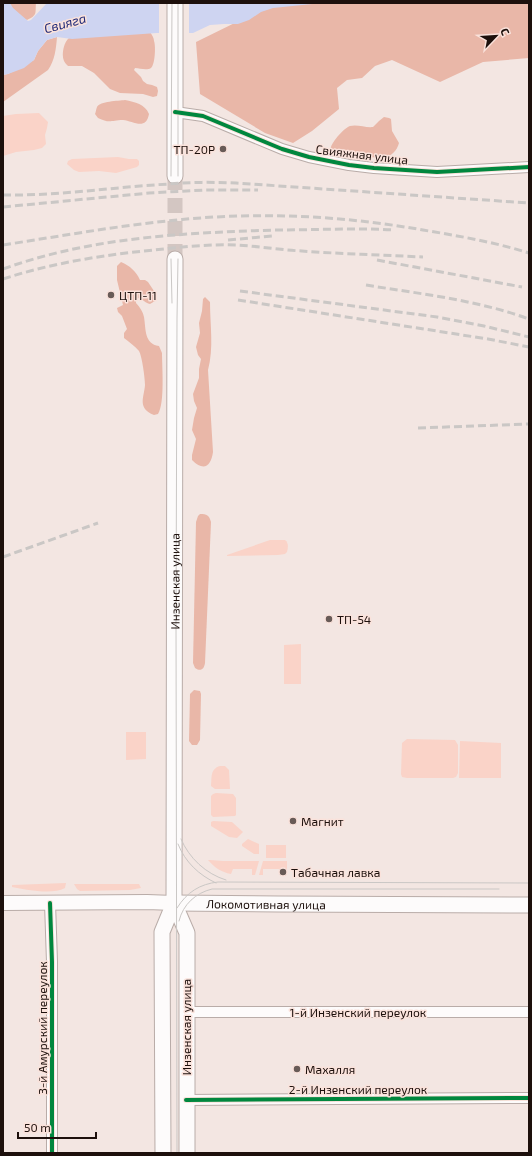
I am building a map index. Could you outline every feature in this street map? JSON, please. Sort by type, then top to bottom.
[{"type":"main road","points":[[175,3],[175,176]]},
{"type":"main road","name":"Инзенская улица","points":[[175,259],[174,903],[186,933],[186,1153]]},
{"type":"main road","name":"Локомотивная улица","points":[[3,903],[148,902],[529,905]]},
{"type":"main road","name":"Инзенская улица","points":[[162,1153],[162,932],[174,903]]},
{"type":"street","name":"Свияжная улица","points":[[175,112],[203,116],[282,149],[309,157],[349,165],[437,172],[529,167]]},
{"type":"street","name":"3-й Амурский переулок","points":[[50,903],[52,962],[52,1153]]},
{"type":"street","name":"1-й Инзенский переулок","points":[[186,1012],[529,1012]]},
{"type":"street","name":"2-й Инзенский переулок","points":[[186,1100],[529,1098]]},
{"type":"shaded area","points":[[7,3],[36,3],[35,13],[33,17],[27,20]]},
{"type":"shaded area","points":[[299,3],[529,3],[529,58],[483,62],[440,82],[392,60],[375,66],[362,78],[347,80],[337,88],[339,109],[312,131],[293,143],[265,133],[200,94],[196,42],[269,6]]},
{"type":"shaded area","points":[[150,32],[154,39],[155,47],[152,66],[149,69],[135,68],[134,70],[147,84],[157,87],[157,96],[153,97],[143,94],[120,93],[110,89],[94,73],[82,66],[68,66],[64,61],[64,48],[66,41],[70,37]]},
{"type":"shaded area","points":[[57,37],[54,58],[48,70],[3,102],[3,75],[8,74],[34,60],[38,51],[47,40]]},
{"type":"shaded area","points":[[125,100],[136,103],[145,108],[149,114],[145,122],[139,124],[123,120],[105,121],[98,118],[95,114],[99,105]]},
{"type":"shaded area","points":[[39,113],[48,122],[45,135],[46,144],[42,148],[16,152],[3,156],[3,116]]},
{"type":"shaded area","points":[[384,117],[391,119],[392,131],[399,143],[395,151],[389,156],[384,158],[335,155],[331,153],[330,149],[332,144],[348,127],[356,125],[373,127]]},
{"type":"shaded area","points":[[118,157],[137,159],[139,161],[139,165],[137,167],[116,173],[99,171],[79,172],[67,164],[68,161],[72,159]]},
{"type":"shaded area","points":[[121,262],[132,269],[140,280],[145,280],[148,282],[154,291],[155,301],[150,304],[138,298],[136,303],[144,315],[148,339],[154,345],[159,346],[162,353],[162,402],[158,414],[154,415],[143,406],[145,382],[141,357],[139,351],[124,338],[124,333],[127,329],[117,308],[123,305],[117,280],[117,266]]},
{"type":"shaded area","points":[[205,297],[210,302],[211,353],[208,370],[213,452],[209,464],[206,466],[200,466],[192,460],[196,439],[192,430],[197,408],[193,394],[199,378],[201,359],[198,355],[196,347],[200,333],[199,323],[203,299]]},
{"type":"shaded area","points":[[200,514],[207,515],[211,522],[205,663],[201,670],[195,668],[193,663],[196,522]]},
{"type":"shaded area","points":[[270,540],[285,540],[288,544],[287,552],[285,554],[278,555],[227,556],[227,555]]},
{"type":"shaded area","points":[[301,644],[301,684],[284,684],[284,645]]},
{"type":"shaded area","points":[[194,690],[200,691],[201,694],[200,740],[197,745],[192,745],[189,741],[190,694]]},
{"type":"shaded area","points":[[126,732],[146,732],[146,759],[126,760]]},
{"type":"shaded area","points":[[407,739],[455,740],[458,745],[458,773],[456,777],[402,777],[402,743]]},
{"type":"shaded area","points":[[460,741],[501,743],[501,778],[459,778]]},
{"type":"shaded area","points":[[220,766],[225,766],[229,770],[230,789],[215,789],[211,786],[213,771]]},
{"type":"shaded area","points":[[216,793],[233,794],[236,798],[235,816],[213,817],[211,815],[211,796]]},
{"type":"shaded area","points":[[211,822],[232,822],[243,832],[237,838],[229,837],[211,826]]},
{"type":"shaded area","points":[[248,839],[259,844],[259,854],[254,854],[242,846],[242,844]]},
{"type":"shaded area","points":[[266,845],[286,845],[286,858],[266,858]]},
{"type":"shaded area","points":[[208,860],[259,861],[255,875],[252,875],[252,869],[233,869],[231,874],[221,871]]},
{"type":"shaded area","points":[[263,861],[287,861],[287,869],[263,869],[263,875],[259,875]]},
{"type":"shaded area","points":[[66,883],[65,888],[46,892],[12,887],[12,885]]},
{"type":"shaded area","points":[[74,884],[139,884],[141,888],[130,890],[80,891]]},
{"type":"water","name":"Свияга","points":[[3,3],[10,3],[13,8],[28,21],[31,20],[47,3],[322,3],[273,8],[261,12],[249,20],[238,24],[210,25],[193,33],[157,33],[72,39],[57,37],[47,40],[38,51],[34,60],[24,68],[3,75]]},
{"type":"pier","points":[[159,3],[189,3],[189,35],[159,35]]},
{"type":"tunnel","points":[[175,176],[175,259]]},
{"type":"tram line","points":[[171,176],[172,3]]},
{"type":"tram line","points":[[178,3],[178,176]]},
{"type":"tram line","points":[[171,259],[172,303]]},
{"type":"tram line","points":[[177,1153],[176,623],[178,259]]},
{"type":"tram line","points":[[181,839],[193,859],[212,874],[226,880]]},
{"type":"tram line","points":[[178,844],[184,857],[193,867],[198,872],[216,883]]},
{"type":"tram line","points":[[177,908],[185,897],[194,890],[205,885],[218,882],[529,883]]},
{"type":"tram line","points":[[179,921],[184,909],[191,900],[201,893],[212,889],[499,889]]},
{"type":"railway","points":[[3,195],[65,193],[148,185],[219,182],[529,203]]},
{"type":"railway","points":[[3,207],[149,193],[205,190],[258,190]]},
{"type":"railway","points":[[3,245],[109,228],[188,219],[241,216],[294,216],[372,222],[476,240],[529,253]]},
{"type":"railway","points":[[3,269],[36,258],[104,243],[172,235],[276,230],[394,230]]},
{"type":"railway","points":[[228,240],[272,236]]},
{"type":"railway","points":[[3,279],[40,268],[97,257],[205,245],[236,245],[317,252],[423,257]]},
{"type":"railway","points":[[377,260],[522,287]]},
{"type":"railway","points":[[366,285],[469,302],[509,312],[529,319]]},
{"type":"railway","points":[[240,291],[437,317],[529,337]]},
{"type":"railway","points":[[238,300],[488,339],[529,347]]},
{"type":"railway","points":[[418,428],[529,424]]},
{"type":"railway","points":[[3,557],[98,523]]},
{"type":"cycle path","points":[[175,112],[203,116],[282,149],[309,157],[349,165],[437,172],[529,167]]},
{"type":"cycle path","points":[[50,903],[52,962],[52,1153]]},
{"type":"cycle path","points":[[186,1100],[529,1098]]},
{"type":"place","name":"ТП-20Р","points":[[223,149]]},
{"type":"place","name":"ЦТП-11","points":[[111,295]]},
{"type":"place","name":"ТП-54","points":[[329,619]]},
{"type":"place","name":"Магнит","points":[[293,821]]},
{"type":"place","name":"Табачная лавка","points":[[283,872]]},
{"type":"place","name":"Махалля","points":[[297,1069]]}]
